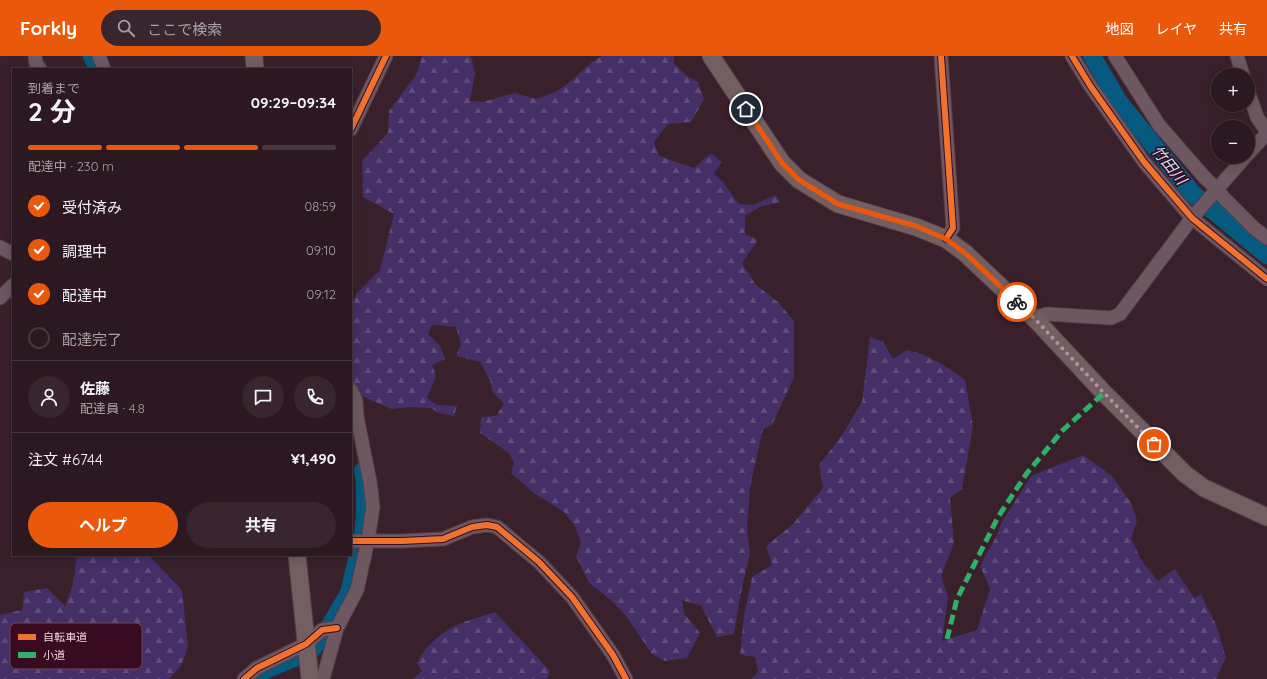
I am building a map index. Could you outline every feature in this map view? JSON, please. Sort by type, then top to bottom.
[{"type":"main road","points":[[254,56],[255,68]]},
{"type":"main road","points":[[711,56],[782,163],[799,180],[838,204],[916,226],[946,239],[965,253],[1036,320],[1104,393],[1185,474],[1210,491],[1267,517]]},
{"type":"main road","points":[[297,556],[310,679]]},
{"type":"street","points":[[35,56],[36,63],[39,68]]},
{"type":"street","points":[[99,56],[104,68]]},
{"type":"street","points":[[352,127],[386,56]]},
{"type":"street","points":[[941,56],[953,228],[946,239]]},
{"type":"street","points":[[1072,56],[1091,87],[1144,162],[1193,217],[1267,279]]},
{"type":"street","points":[[1115,56],[1159,125],[1215,190],[1254,228],[1267,238]]},
{"type":"street","points":[[1237,56],[1241,68]]},
{"type":"street","points":[[1255,110],[1267,132],[1255,146]]},
{"type":"street","points":[[1036,320],[1040,316],[1048,314],[1111,318],[1120,314],[1193,217],[1239,164]]},
{"type":"street","points":[[0,247],[12,253]]},
{"type":"street","points":[[0,298],[12,287]]},
{"type":"street","points":[[323,679],[331,629],[357,590],[360,541],[373,507],[370,482],[356,417],[356,401],[352,392]]},
{"type":"street","points":[[360,541],[443,539],[472,527],[487,525],[497,527],[539,562],[572,597],[613,655],[626,679]]},
{"type":"street","points":[[244,679],[257,668],[307,649],[322,630],[331,629]]},
{"type":"green space","points":[[422,56],[471,56],[475,73],[470,101],[482,102],[515,93],[536,99],[557,91],[596,59],[602,56],[674,56],[674,63],[687,76],[698,82],[704,99],[691,122],[668,124],[654,142],[659,156],[694,168],[711,153],[722,162],[714,174],[723,182],[739,204],[753,205],[776,195],[780,202],[760,207],[745,216],[745,234],[758,240],[742,263],[755,284],[778,302],[794,321],[794,377],[772,425],[763,429],[750,487],[747,529],[750,553],[741,592],[734,634],[717,637],[701,606],[682,600],[684,613],[700,633],[687,658],[665,661],[652,654],[626,616],[612,601],[589,583],[576,556],[581,543],[575,526],[564,512],[535,494],[511,473],[514,462],[509,453],[480,433],[481,417],[496,416],[504,404],[492,391],[490,380],[480,362],[456,356],[461,344],[456,327],[432,325],[428,334],[440,346],[445,359],[432,365],[436,376],[427,398],[437,405],[457,406],[454,416],[439,413],[431,408],[410,407],[392,409],[357,394],[352,381],[352,302],[357,293],[380,270],[394,214],[363,197],[362,161],[388,133],[389,111],[416,75]]},
{"type":"green space","points":[[870,337],[883,342],[893,359],[907,350],[915,352],[938,362],[965,380],[973,426],[962,489],[950,498],[954,543],[941,576],[948,597],[942,641],[977,630],[990,589],[980,566],[997,535],[1002,522],[1031,476],[1083,455],[1112,476],[1131,503],[1137,520],[1131,539],[1142,561],[1158,581],[1175,569],[1194,598],[1201,594],[1217,627],[1226,658],[1217,679],[752,679],[758,671],[755,657],[740,655],[744,616],[752,577],[772,565],[766,546],[792,525],[823,488],[819,465],[842,435],[862,402]]},
{"type":"green space","points":[[77,556],[150,556],[182,590],[188,647],[181,666],[169,679],[0,679],[0,615],[22,610],[24,592],[47,588],[65,606],[73,584]]},
{"type":"green space","points":[[495,612],[550,671],[547,679],[413,679],[422,671],[417,663],[420,657],[424,651],[441,635],[459,624]]},
{"type":"waterway","points":[[92,56],[98,68]]},
{"type":"waterway","name":"竹田川","points":[[1092,56],[1119,102],[1193,194],[1267,255]]},
{"type":"waterway","points":[[259,675],[265,670],[312,649],[328,629],[349,593],[363,534],[365,515],[365,481],[363,471]]},
{"type":"marked path","points":[[947,639],[957,599],[998,517],[1027,473],[1063,430],[1104,393]]},
{"type":"cycle path","points":[[352,127],[386,56]]},
{"type":"cycle path","points":[[941,56],[953,228],[946,239]]},
{"type":"cycle path","points":[[1072,56],[1091,87],[1144,162],[1192,218],[1267,279]]},
{"type":"cycle path","points":[[352,541],[443,539],[472,527],[487,525],[497,527],[539,562],[572,597],[613,655],[626,679]]},
{"type":"cycle path","points":[[244,679],[257,668],[306,644],[322,630],[337,628]]},
{"type":"way so far","points":[[1017,302],[1154,444]]},
{"type":"route","points":[[746,109],[782,163],[799,180],[838,204],[916,226],[946,239],[965,253],[1017,302]]}]
